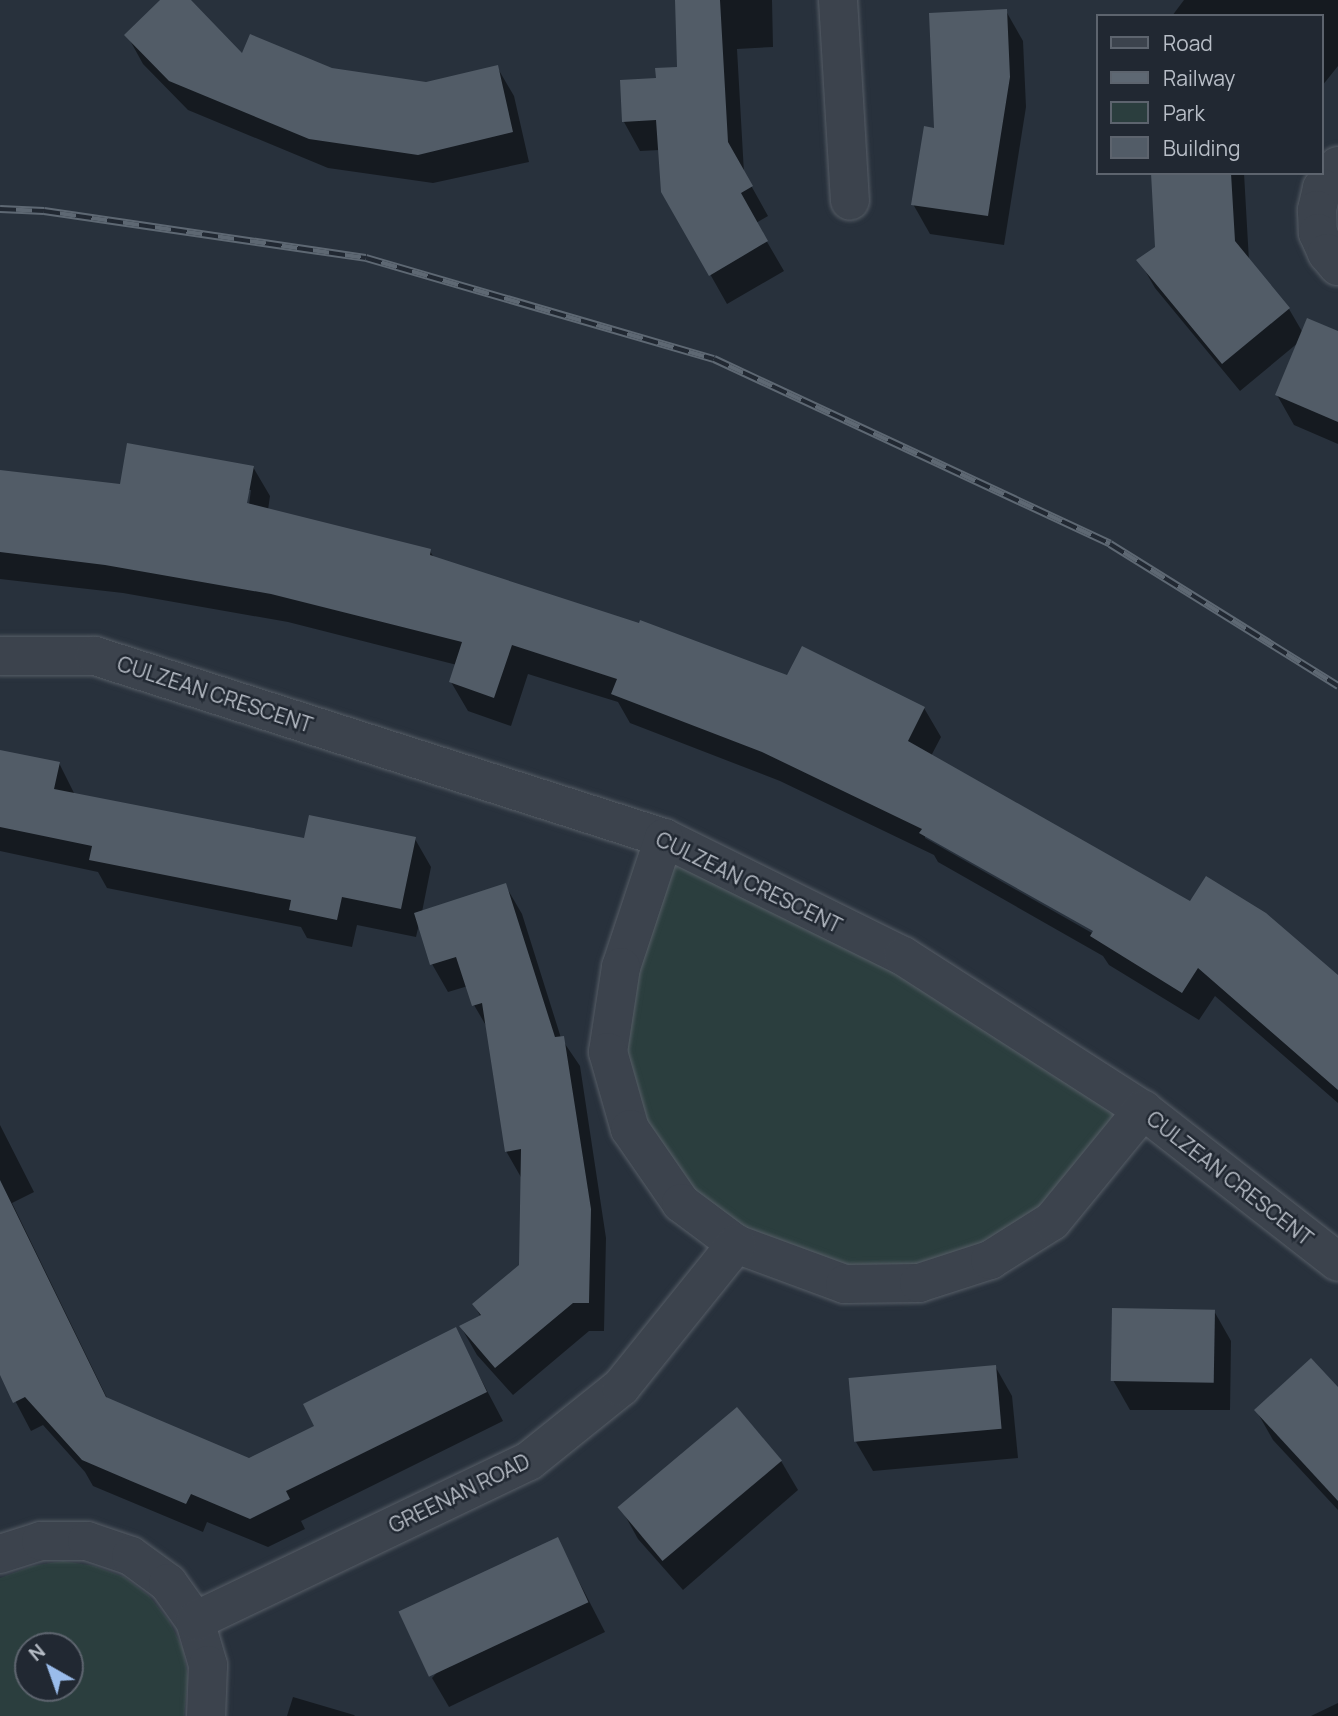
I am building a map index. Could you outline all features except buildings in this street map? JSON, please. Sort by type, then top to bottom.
[{"type":"street","points":[[838,0],[850,201]]},
{"type":"street","points":[[1338,166],[1322,188],[1317,210],[1318,233],[1327,253],[1338,266]]},
{"type":"street","name":"CULZEAN CRESCENT","points":[[0,656],[95,656],[664,838],[903,956],[1143,1110],[1338,1262]]},
{"type":"street","points":[[664,838],[621,967],[608,1052],[630,1129],[681,1203],[736,1244],[845,1284],[919,1283],[990,1260],[1052,1221],[1143,1110]]},
{"type":"street","name":"GREENAN ROAD","points":[[195,1621],[529,1461],[621,1387],[736,1244]]},
{"type":"street","points":[[0,1554],[41,1541],[87,1541],[131,1556],[168,1583],[195,1621],[208,1665],[206,1716]]},
{"type":"green space","points":[[664,838],[1143,1110],[1052,1221],[919,1283],[736,1244],[630,1129],[621,967]]},
{"type":"green space","points":[[63,1561],[94,1566],[124,1577],[149,1596],[169,1621],[183,1649],[188,1678],[184,1716],[0,1716],[0,1578],[32,1566]]},
{"type":"railway","points":[[0,209],[44,211],[366,258],[714,359],[1110,544],[1338,686]]}]
